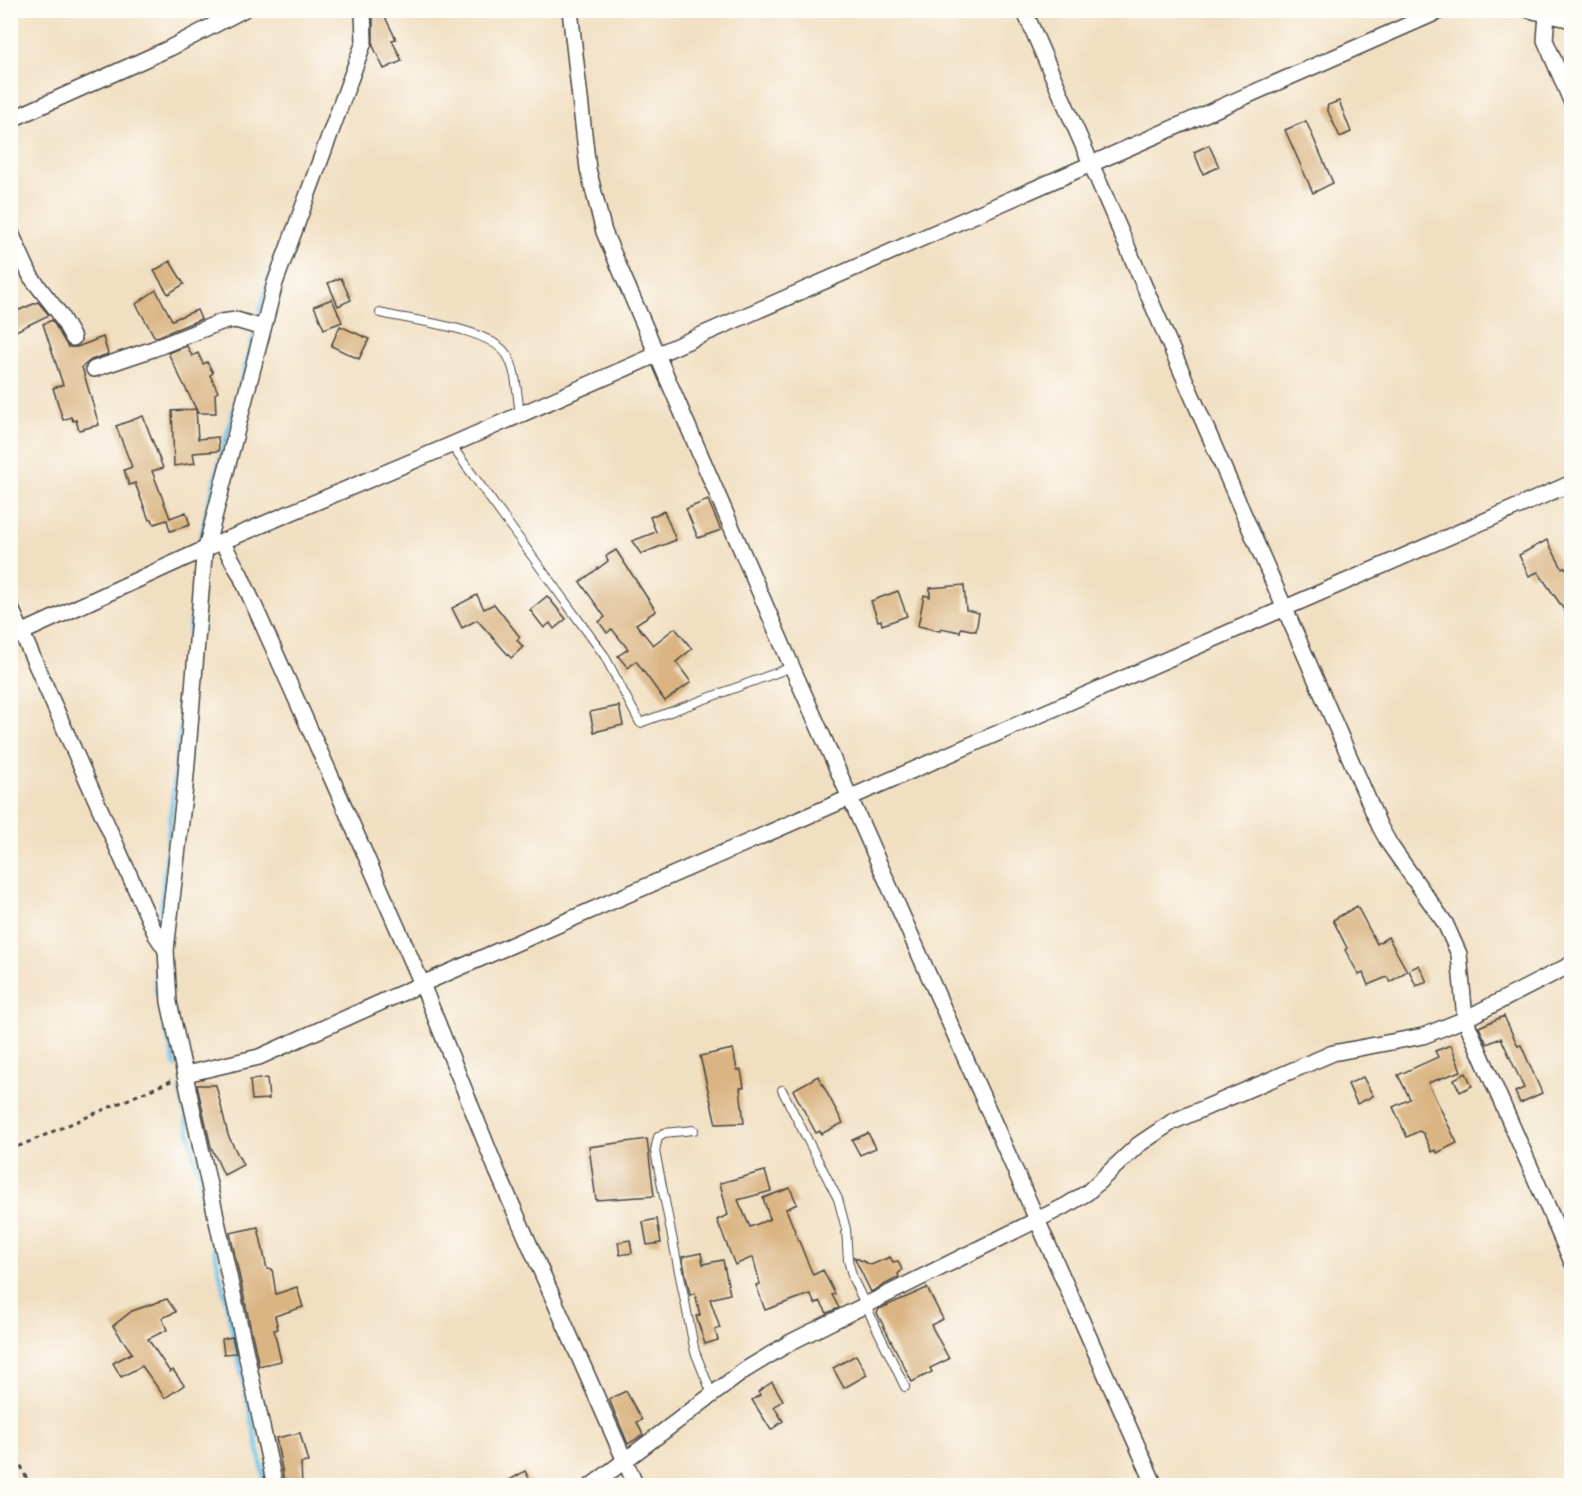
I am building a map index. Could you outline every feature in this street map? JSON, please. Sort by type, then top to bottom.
[{"type":"street","points":[[10,120],[170,48],[243,10]]},
{"type":"street","points":[[275,1485],[167,991],[166,950],[185,787],[207,548],[275,283],[364,42],[363,10]]},
{"type":"street","points":[[570,10],[583,135],[604,232],[792,667],[1155,1485]]},
{"type":"street","points":[[1024,10],[1390,846],[1445,923],[1459,954],[1466,1003],[1465,1019],[1572,1262]]},
{"type":"street","points":[[17,636],[207,548],[451,445],[1442,10]]},
{"type":"street","points":[[1529,10],[1572,20]]},
{"type":"street","points":[[1547,15],[1545,40],[1572,103]]},
{"type":"street","points":[[10,231],[31,276],[59,313],[73,338]]},
{"type":"street","points":[[94,369],[153,350],[221,322],[236,320],[263,328]]},
{"type":"street","points":[[186,1074],[259,1058],[851,796],[1572,483]]},
{"type":"street","points":[[222,542],[245,585],[422,984],[497,1171],[636,1485]]},
{"type":"street","points":[[10,606],[17,636],[156,935],[166,950]]},
{"type":"street","points":[[591,1485],[712,1394],[791,1341],[1036,1221],[1088,1192],[1138,1145],[1172,1122],[1333,1053],[1412,1040],[1465,1019],[1572,964]]},
{"type":"lane","points":[[380,313],[468,333],[496,344],[508,357],[520,414]]},
{"type":"lane","points":[[451,445],[604,656],[640,723],[792,667]]},
{"type":"lane","points":[[782,1090],[837,1199],[846,1229],[849,1269],[864,1306],[904,1387]]},
{"type":"lane","points":[[694,1130],[660,1135],[655,1151],[695,1352],[712,1394]]},
{"type":"path","points":[[10,1150],[186,1074]]},
{"type":"path","points":[[10,1441],[30,1485]]},
{"type":"building","points":[[373,10],[379,10],[381,14],[386,11],[386,19],[396,39],[392,40],[402,61],[384,69],[373,46]]},
{"type":"building","points":[[1339,101],[1351,132],[1340,137],[1327,109],[1328,105]]},
{"type":"building","points":[[1306,121],[1333,183],[1313,193],[1285,130]]},
{"type":"building","points":[[1209,145],[1219,167],[1203,174],[1194,152]]},
{"type":"building","points":[[170,261],[184,284],[168,294],[154,271]]},
{"type":"building","points":[[341,278],[351,300],[338,306],[328,283]]},
{"type":"building","points":[[156,290],[172,320],[197,310],[201,319],[157,337],[154,336],[136,304]]},
{"type":"building","points":[[332,299],[342,322],[324,329],[314,306]]},
{"type":"building","points":[[38,302],[49,315],[16,331],[10,314]]},
{"type":"building","points":[[52,320],[68,347],[77,347],[103,337],[108,354],[91,360],[82,367],[99,425],[79,430],[76,420],[73,421],[71,417],[63,420],[53,388],[63,385],[43,324]]},
{"type":"building","points":[[340,326],[369,339],[359,359],[331,346]]},
{"type":"building","points":[[187,346],[192,356],[198,353],[203,364],[207,362],[213,373],[210,375],[218,392],[215,394],[216,413],[198,413],[168,353]]},
{"type":"building","points":[[196,409],[198,439],[218,437],[219,451],[193,453],[195,463],[174,466],[172,411]]},
{"type":"building","points":[[143,416],[163,468],[152,471],[170,518],[186,512],[190,525],[170,531],[167,520],[154,524],[152,519],[149,520],[135,483],[129,485],[124,470],[132,467],[116,426]]},
{"type":"building","points":[[708,500],[721,530],[698,538],[686,509]]},
{"type":"building","points":[[664,511],[676,540],[641,554],[632,541],[656,532],[650,517]]},
{"type":"building","points":[[1547,540],[1562,568],[1565,567],[1572,576],[1572,621],[1538,572],[1529,576],[1519,555]]},
{"type":"building","points":[[616,550],[656,611],[636,624],[653,645],[675,628],[692,649],[676,662],[691,682],[665,701],[636,661],[628,668],[618,656],[628,649],[612,629],[607,633],[599,622],[605,617],[580,582],[608,561],[606,556]]},
{"type":"building","points":[[964,585],[966,610],[979,613],[976,631],[961,628],[960,632],[941,628],[940,631],[918,626],[924,595],[930,597],[930,588]]},
{"type":"building","points":[[898,591],[907,616],[882,625],[881,620],[878,621],[871,601]]},
{"type":"building","points":[[477,595],[484,609],[494,604],[520,637],[517,640],[523,647],[511,658],[477,620],[462,628],[452,608]]},
{"type":"building","points":[[547,596],[566,619],[554,629],[550,623],[544,628],[530,610]]},
{"type":"building","points":[[619,706],[623,725],[594,732],[590,712]]},
{"type":"building","points":[[1357,906],[1377,944],[1388,937],[1407,971],[1390,982],[1387,977],[1368,985],[1363,973],[1359,975],[1345,950],[1347,948],[1333,920]]},
{"type":"building","points":[[1419,965],[1427,982],[1416,986],[1409,970]]},
{"type":"building","points":[[1504,1016],[1518,1046],[1521,1045],[1542,1093],[1520,1103],[1515,1092],[1524,1088],[1501,1038],[1487,1044],[1479,1027]]},
{"type":"building","points":[[1451,1045],[1461,1071],[1428,1083],[1457,1143],[1437,1153],[1436,1150],[1432,1152],[1423,1133],[1419,1131],[1407,1137],[1393,1107],[1410,1099],[1398,1075],[1438,1057],[1435,1051]]},
{"type":"building","points":[[733,1049],[737,1070],[741,1070],[744,1087],[740,1088],[744,1123],[716,1124],[700,1056]]},
{"type":"building","points":[[1466,1073],[1472,1086],[1460,1092],[1454,1079]]},
{"type":"building","points":[[818,1076],[843,1123],[821,1134],[820,1131],[816,1133],[793,1090]]},
{"type":"building","points":[[1363,1077],[1373,1096],[1357,1104],[1348,1084]]},
{"type":"building","points":[[267,1078],[269,1099],[252,1100],[250,1080]]},
{"type":"building","points":[[197,1085],[216,1085],[228,1135],[243,1165],[224,1175],[211,1147]]},
{"type":"building","points":[[868,1133],[876,1148],[860,1155],[852,1140]]},
{"type":"building","points":[[647,1139],[654,1196],[596,1200],[589,1147]]},
{"type":"building","points":[[765,1171],[771,1191],[738,1200],[750,1227],[770,1219],[763,1198],[790,1188],[797,1204],[786,1209],[805,1256],[813,1275],[823,1270],[839,1308],[827,1313],[820,1301],[815,1304],[810,1294],[765,1310],[756,1285],[760,1284],[753,1257],[735,1265],[717,1220],[728,1215],[720,1183]]},
{"type":"building","points":[[657,1219],[661,1243],[647,1245],[643,1222]]},
{"type":"building","points":[[258,1227],[267,1269],[272,1269],[276,1294],[297,1287],[303,1307],[275,1316],[278,1329],[274,1330],[281,1361],[259,1366],[230,1233]]},
{"type":"building","points":[[630,1240],[632,1253],[620,1255],[618,1242]]},
{"type":"building","points":[[701,1253],[703,1264],[723,1260],[730,1294],[710,1299],[720,1328],[715,1330],[718,1340],[705,1344],[696,1316],[700,1315],[695,1293],[690,1295],[682,1257]]},
{"type":"building","points":[[854,1257],[871,1265],[890,1257],[893,1262],[898,1261],[902,1270],[898,1274],[899,1277],[871,1292]]},
{"type":"building","points":[[927,1288],[943,1319],[931,1325],[949,1359],[930,1368],[932,1372],[912,1382],[877,1313],[879,1309]]},
{"type":"building","points":[[167,1299],[176,1312],[162,1318],[167,1330],[148,1339],[170,1372],[173,1370],[184,1385],[165,1398],[142,1366],[121,1377],[113,1363],[132,1353],[113,1326],[132,1311]]},
{"type":"building","points":[[232,1337],[236,1353],[224,1354],[222,1339]]},
{"type":"building","points":[[856,1355],[867,1375],[844,1388],[833,1368]]},
{"type":"building","points":[[772,1382],[783,1400],[774,1407],[783,1421],[771,1430],[752,1400],[760,1395],[758,1392]]},
{"type":"building","points":[[626,1391],[642,1420],[637,1422],[643,1435],[628,1444],[609,1399]]},
{"type":"building","points":[[300,1433],[308,1462],[301,1463],[302,1485],[285,1485],[276,1438]]},
{"type":"building","points":[[525,1471],[533,1485],[501,1485]]},
{"type":"waterway","points":[[355,10],[356,20]]},
{"type":"waterway","points":[[201,538],[271,271],[331,111]]},
{"type":"waterway","points":[[159,926],[191,619]]},
{"type":"waterway","points":[[156,963],[156,989],[175,1066]]},
{"type":"waterway","points":[[180,1090],[266,1486]]}]
